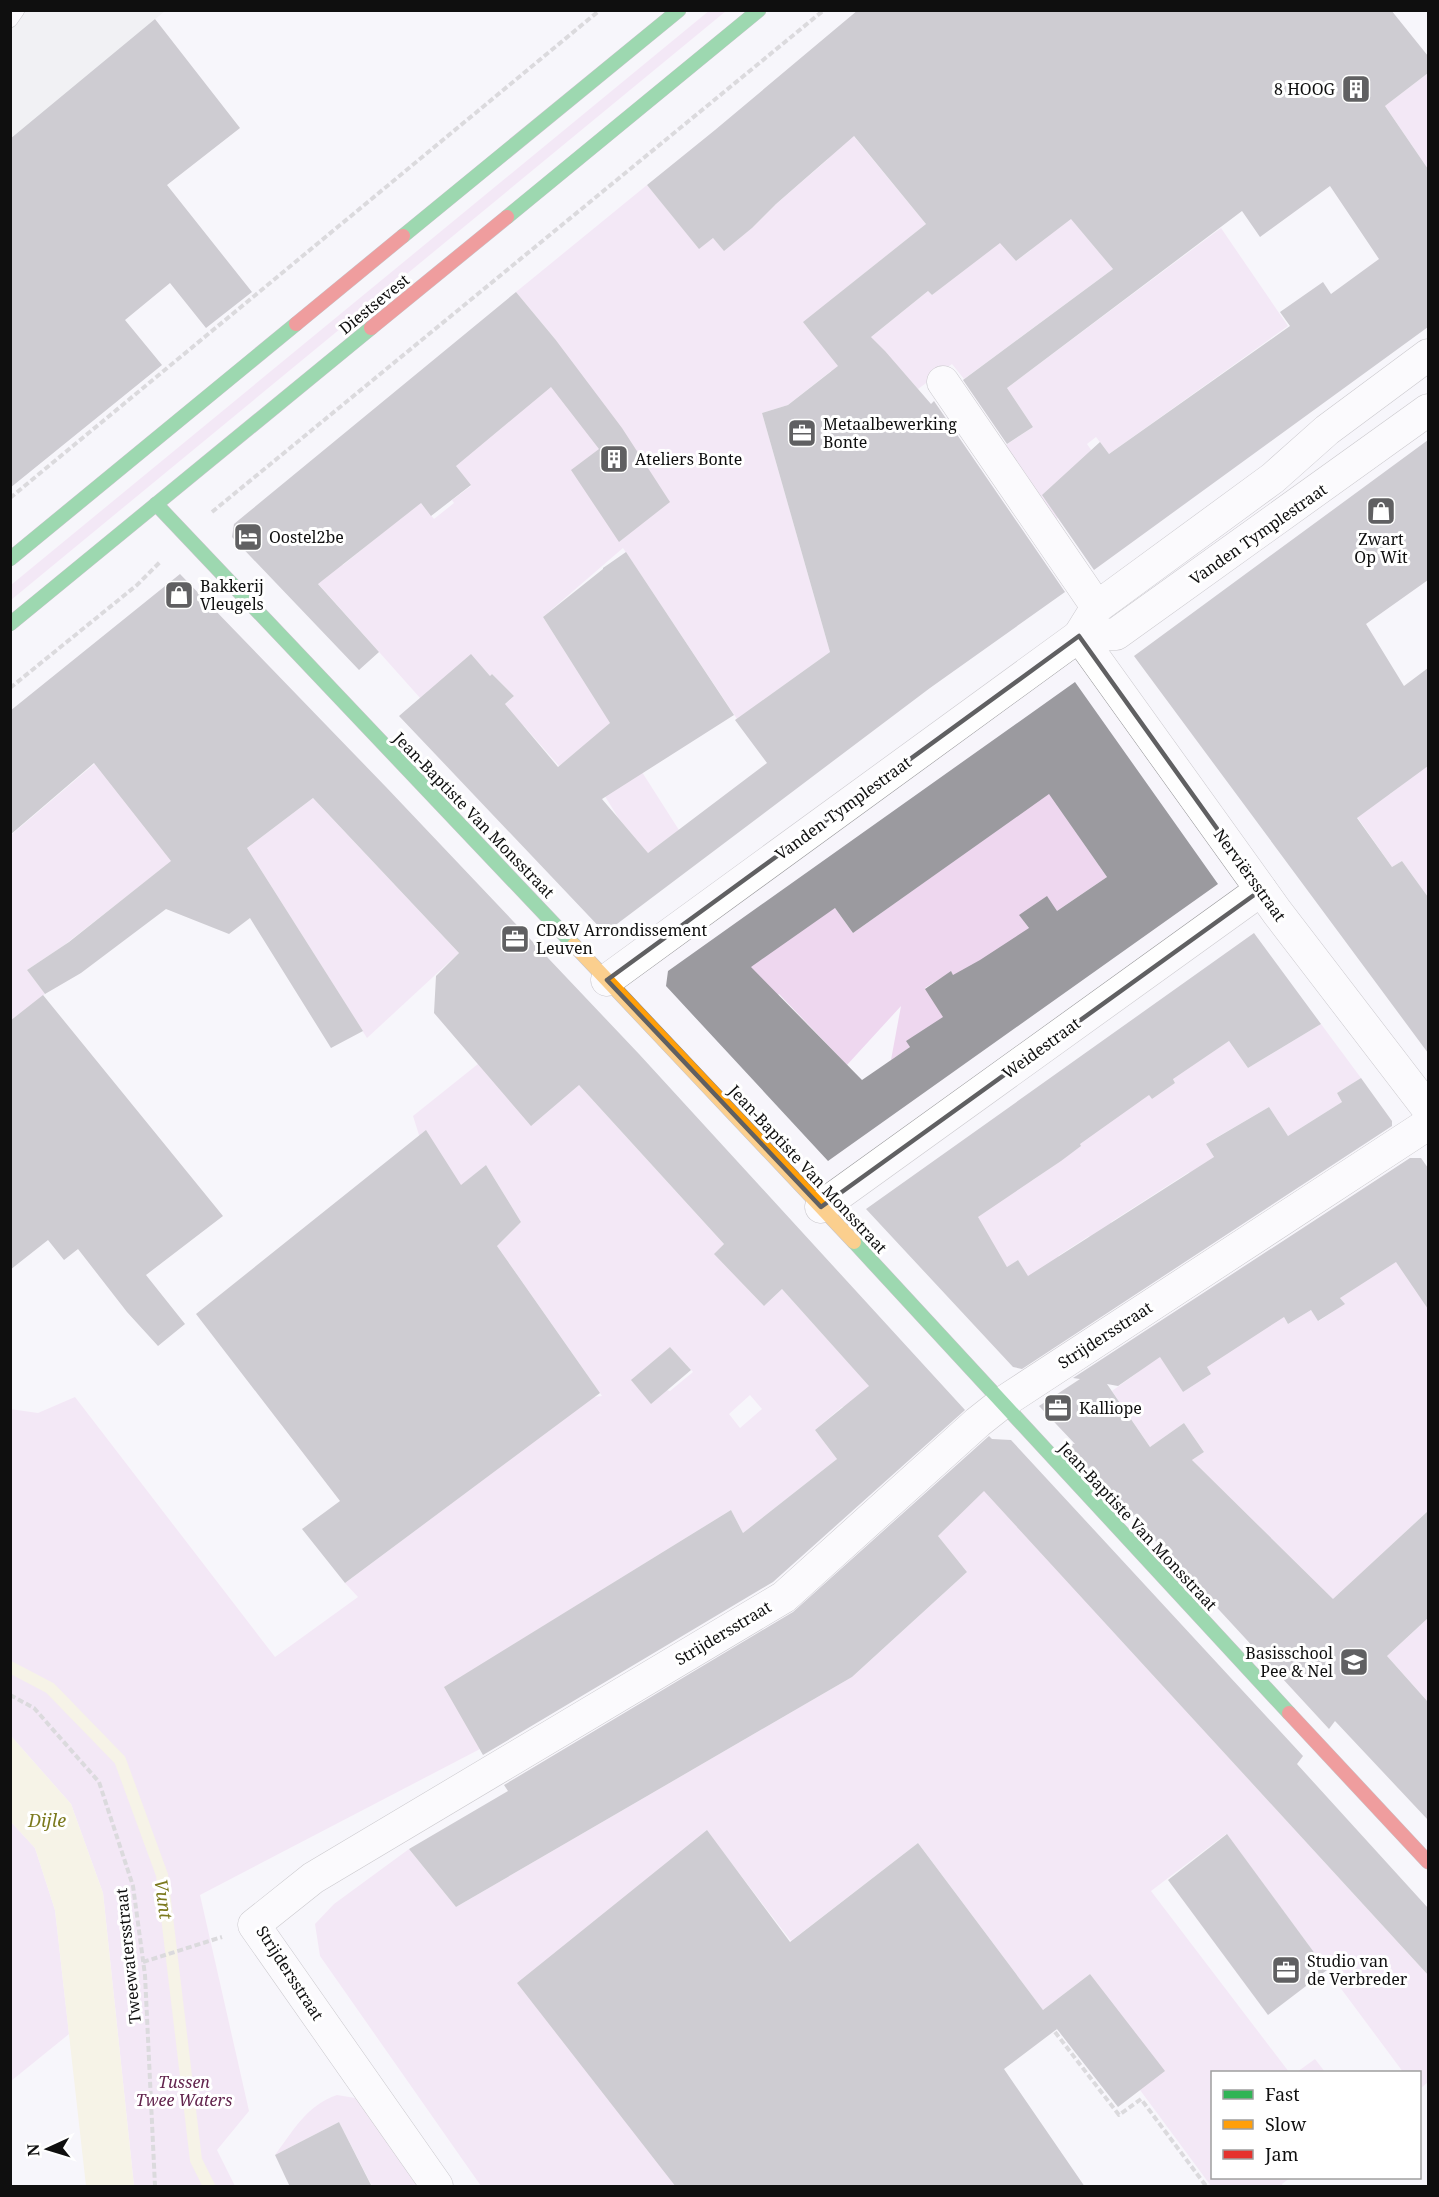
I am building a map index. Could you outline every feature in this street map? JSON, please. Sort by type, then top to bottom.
[{"type":"street","name":"Diestsevest","points":[[10,559],[679,10]]},
{"type":"street","name":"Diestsevest","points":[[10,624],[759,10]]},
{"type":"street","name":"Vanden Tymplestraat","points":[[607,980],[1079,636],[1097,607],[1273,478],[1327,430],[1428,355]]},
{"type":"street","points":[[943,382],[1097,607]]},
{"type":"street","name":"Vanden Tymplestraat","points":[[1079,636],[1116,634],[1428,410]]},
{"type":"street","name":"Jean-Baptiste Van Monsstraat","points":[[156,504],[821,1207],[1428,1862]]},
{"type":"street","name":"Nerviërsstraat","points":[[1079,636],[1261,890],[1428,1109]]},
{"type":"street","name":"Weidestraat","points":[[821,1207],[1261,890]]},
{"type":"street","name":"Strijdersstraat","points":[[437,2187],[254,1925],[313,1878],[784,1597],[1002,1403],[1428,1124]]},
{"type":"lane","points":[[10,20],[17,10]]},
{"type":"path","points":[[10,498],[600,10]]},
{"type":"path","points":[[185,536],[824,10]]},
{"type":"path","points":[[10,688],[137,585],[153,569]]},
{"type":"path","name":"Tweewatersstraat","points":[[10,1695],[34,1708],[99,1782],[133,1886],[143,1962],[156,2187]]},
{"type":"path","points":[[143,1962],[210,1941]]},
{"type":"path","points":[[1054,2031],[1119,2115],[1141,2100],[1206,2187]]},
{"type":"highlighted area","points":[[1079,636],[1261,890],[821,1207],[607,980]]},
{"type":"shaded area","points":[[11,11],[165,11],[11,139]]},
{"type":"green space","points":[[710,10],[726,11],[11,600],[11,585]]},
{"type":"green space","points":[[1428,73],[1428,169],[1385,106]]},
{"type":"green space","points":[[847,128],[926,224],[836,296],[850,381],[845,386],[831,371],[788,405],[762,413],[830,652],[737,719],[623,548],[543,617],[679,830],[648,853],[619,819],[595,775],[575,753],[559,766],[524,726],[493,716],[514,696],[492,674],[490,676],[473,657],[421,699],[305,569],[343,565],[420,502],[434,519],[454,503],[452,500],[471,486],[456,466],[555,339],[516,292],[647,185],[699,248],[713,238],[724,250],[827,160]]},
{"type":"green space","points":[[1066,212],[1113,269],[964,379],[952,364],[918,389],[871,337],[928,291],[932,295],[998,239],[1016,261],[1031,250],[1027,244]]},
{"type":"green space","points":[[1221,228],[1288,326],[1109,454],[1096,437],[1087,444],[1099,461],[1067,511],[1055,520],[1003,447],[1033,427],[1007,388]]},
{"type":"green space","points":[[1350,618],[1359,630],[1366,624],[1376,640],[1348,658],[1390,724],[1417,706],[1428,723],[1428,897],[1402,861],[1392,867],[1346,801],[1378,778],[1390,794],[1408,780],[1375,736],[1347,756],[1296,678],[1305,671],[1294,656],[1322,636],[1331,648],[1340,641],[1333,630]]},
{"type":"green space","points":[[167,702],[172,861],[63,946],[27,970],[45,994],[11,1021],[11,835]]},
{"type":"green space","points":[[1049,793],[1107,877],[1057,911],[1020,915],[1042,948],[954,977],[951,972],[925,988],[946,1021],[929,1034],[925,1029],[907,1041],[910,1047],[891,1060],[901,1006],[847,1065],[779,994],[772,1000],[737,951],[835,908],[853,933]]},
{"type":"green space","points":[[313,798],[459,953],[367,1038],[247,848]]},
{"type":"green space","points":[[1321,1024],[1361,1078],[1337,1093],[1342,1102],[1288,1136],[1269,1107],[1207,1143],[1218,1166],[1194,1181],[1189,1172],[1111,1222],[1125,1246],[1104,1260],[1089,1236],[1058,1256],[1082,1296],[1035,1289],[1018,1260],[1007,1267],[965,1201],[1033,1180],[1081,1146],[1078,1141],[1142,1085],[1152,1099],[1175,1083],[1173,1078],[1229,1041],[1248,1068]]},
{"type":"green space","name":"Tussen Twee Waters","points":[[478,1064],[579,1085],[724,1244],[715,1254],[764,1306],[782,1289],[901,1421],[842,1407],[815,1430],[837,1459],[743,1533],[731,1510],[445,1687],[480,1749],[200,1895],[249,2111],[217,2150],[235,2186],[134,2186],[103,1893],[71,1804],[11,1736],[10,1409],[38,1413],[75,1397],[275,1657],[358,1597],[345,1583],[594,1397],[602,1396],[497,1246],[521,1222],[486,1165],[457,1189],[419,1135],[413,1116]],"holes":[[[670,1347],[693,1372],[670,1391],[632,1381]],[[750,1395],[762,1409],[740,1428],[729,1414]]]},
{"type":"green space","points":[[1397,1245],[1416,1273],[1428,1265],[1428,1303],[1426,1305],[1428,1309],[1428,1511],[1353,1581],[1367,1633],[1192,1460],[1204,1452],[1184,1423],[1150,1447],[1112,1391],[1137,1373],[1154,1347],[1183,1392],[1211,1374],[1207,1367],[1277,1306],[1288,1324],[1311,1310],[1319,1321],[1344,1304],[1333,1286]]},
{"type":"green space","points":[[984,1490],[1428,1975],[1428,2082],[1421,2088],[1421,2071],[1402,2071],[1226,1834],[1151,1891],[1288,2071],[1211,2071],[1211,2179],[1289,2179],[1282,2184],[1283,2186],[1211,2186],[1140,2090],[1090,1974],[1043,2010],[918,1843],[791,1941],[706,1830],[676,2186],[481,2186],[320,1956],[315,1924],[334,1904],[409,1849],[456,1907],[852,1677],[967,1572],[938,1536]]},
{"type":"green space","points":[[1428,1618],[1428,1702],[1387,1656]]},
{"type":"green space","points":[[11,1822],[35,1848],[55,1910],[69,2034],[11,2081]]},
{"type":"green space","points":[[1315,2059],[1324,2071],[1298,2071]]},
{"type":"green space","points":[[337,2095],[355,2098],[367,2105],[422,2186],[372,2186],[339,2122],[275,2155],[309,2112],[326,2099]]},
{"type":"water","name":"Dijle","points":[[11,1736],[71,1804],[103,1893],[134,2186],[86,2186],[55,1910],[35,1848],[11,1822]]},
{"type":"building","points":[[858,10],[1391,10],[1428,56],[1428,73],[1385,106],[1428,169],[1428,327],[1094,570],[1042,495],[1100,442],[1109,454],[1290,326],[1280,312],[1323,282],[1331,294],[1379,259],[1330,186],[1260,237],[1242,211],[1007,388],[1033,427],[1007,444],[963,380],[1113,269],[1071,219],[1016,261],[1000,243],[932,295],[928,291],[871,337],[931,404],[934,401],[1065,592],[930,688],[605,933],[399,716],[471,654],[490,676],[492,674],[514,696],[505,704],[558,767],[610,723],[543,617],[626,552],[734,715],[602,799],[648,853],[767,763],[735,720],[830,652],[762,413],[788,405],[838,366],[803,322],[926,224],[854,136],[724,251],[713,238],[699,249],[647,185]]},
{"type":"building","points":[[155,19],[240,128],[167,185],[252,292],[206,328],[170,283],[125,320],[162,365],[10,488],[10,139]]},
{"type":"building","points":[[516,292],[555,339],[622,428],[670,502],[619,542],[571,470],[599,449],[551,387],[456,466],[471,485],[431,516],[421,503],[318,584],[379,652],[359,670],[232,537],[234,524]]},
{"type":"building","points":[[1428,440],[1428,580],[1366,624],[1404,686],[1428,668],[1428,766],[1357,818],[1392,867],[1402,861],[1428,897],[1428,1053],[1134,656]]},
{"type":"building","points":[[180,574],[639,1054],[965,1410],[773,1582],[483,1755],[444,1687],[731,1510],[743,1533],[837,1459],[815,1430],[869,1386],[782,1289],[764,1306],[714,1254],[724,1244],[579,1085],[531,1126],[434,1013],[436,976],[459,953],[313,798],[247,848],[363,1031],[331,1048],[250,918],[229,934],[166,909],[81,973],[45,994],[27,970],[69,942],[171,861],[94,763],[10,835],[10,711]]},
{"type":"building","points":[[1075,682],[1218,884],[828,1161],[666,986],[668,971]],"holes":[[[1049,794],[1107,877],[1057,911],[1047,896],[1019,915],[1029,928],[980,960],[953,975],[951,971],[925,989],[943,1017],[906,1041],[910,1047],[862,1080],[751,967],[835,908],[853,933]]]},
{"type":"building","points":[[1254,933],[1321,1024],[1248,1068],[1229,1041],[1173,1079],[1175,1083],[1152,1099],[1149,1095],[1080,1144],[1081,1146],[1061,1161],[978,1217],[1007,1267],[1018,1260],[1028,1276],[1214,1157],[1206,1144],[1269,1107],[1288,1136],[1342,1102],[1337,1093],[1361,1078],[1392,1121],[1392,1126],[1022,1369],[1013,1367],[866,1209]]},
{"type":"building","points":[[43,995],[223,1216],[146,1275],[185,1324],[158,1346],[127,1312],[78,1249],[64,1260],[48,1240],[10,1270],[10,1021]]},
{"type":"building","points":[[426,1130],[461,1185],[486,1165],[521,1222],[497,1246],[600,1393],[345,1583],[302,1529],[340,1501],[196,1314]]},
{"type":"building","points":[[1410,1158],[1421,1158],[1428,1168],[1428,1309],[1396,1262],[1340,1298],[1345,1304],[1318,1321],[1311,1310],[1288,1324],[1284,1317],[1207,1367],[1211,1374],[1183,1392],[1160,1357],[1118,1386],[1107,1384],[1150,1447],[1184,1423],[1204,1452],[1192,1460],[1333,1599],[1428,1511],[1428,1618],[1387,1656],[1428,1702],[1428,1820],[1335,1721],[1329,1729],[1065,1443],[1075,1444],[1039,1406],[1080,1379],[1073,1378]]},
{"type":"building","points":[[670,1347],[691,1370],[651,1404],[631,1380]]},
{"type":"building","points":[[989,1436],[992,1439],[1011,1440],[1303,1756],[1297,1764],[1428,1908],[1428,1975],[984,1491],[938,1536],[967,1572],[852,1677],[456,1907],[409,1849],[508,1791],[504,1785],[793,1612]]},
{"type":"building","points":[[707,1830],[790,1942],[918,1843],[1043,2010],[1090,1974],[1165,2071],[1118,2107],[1057,2029],[1004,2069],[1085,2187],[676,2187],[517,1983]]},
{"type":"building","points":[[1227,1834],[1327,1970],[1268,2015],[1168,1880]]},
{"type":"building","points":[[339,2122],[372,2187],[290,2187],[275,2155]]},
{"type":"waterway","name":"Vunt","points":[[10,1667],[50,1688],[120,1760],[162,1875],[196,2160],[209,2186]]},
{"type":"traffic: fast","points":[[403,236],[679,10]]},
{"type":"traffic: fast","points":[[507,217],[759,10]]},
{"type":"traffic: fast","points":[[10,559],[296,324]]},
{"type":"traffic: fast","points":[[10,624],[371,328]]},
{"type":"traffic: fast","points":[[156,504],[574,945]]},
{"type":"traffic: fast","points":[[854,1242],[1289,1713]]},
{"type":"traffic: slow","points":[[574,945],[854,1242]]},
{"type":"traffic: jam","points":[[371,328],[507,217]]},
{"type":"traffic: jam","points":[[296,324],[403,236]]},
{"type":"traffic: jam","points":[[1289,1713],[1428,1862]]},
{"type":"place","name":"8 HOOG","points":[[1356,89]]},
{"type":"place","name":"Metaalbewerking Bonte","points":[[802,433]]},
{"type":"place","name":"Ateliers Bonte","points":[[614,459]]},
{"type":"place","name":"Zwart Op Wit","points":[[1381,511]]},
{"type":"place","name":"Oostel2be","points":[[248,537]]},
{"type":"place","name":"Bakkerij Vleugels","points":[[179,595]]},
{"type":"place","name":"CD&V Arrondissement Leuven","points":[[515,939]]},
{"type":"place","name":"Kalliope","points":[[1058,1408]]},
{"type":"place","name":"Basisschool Pee & Nel","points":[[1354,1662]]},
{"type":"place","name":"Studio van de Verbreder","points":[[1286,1970]]}]
